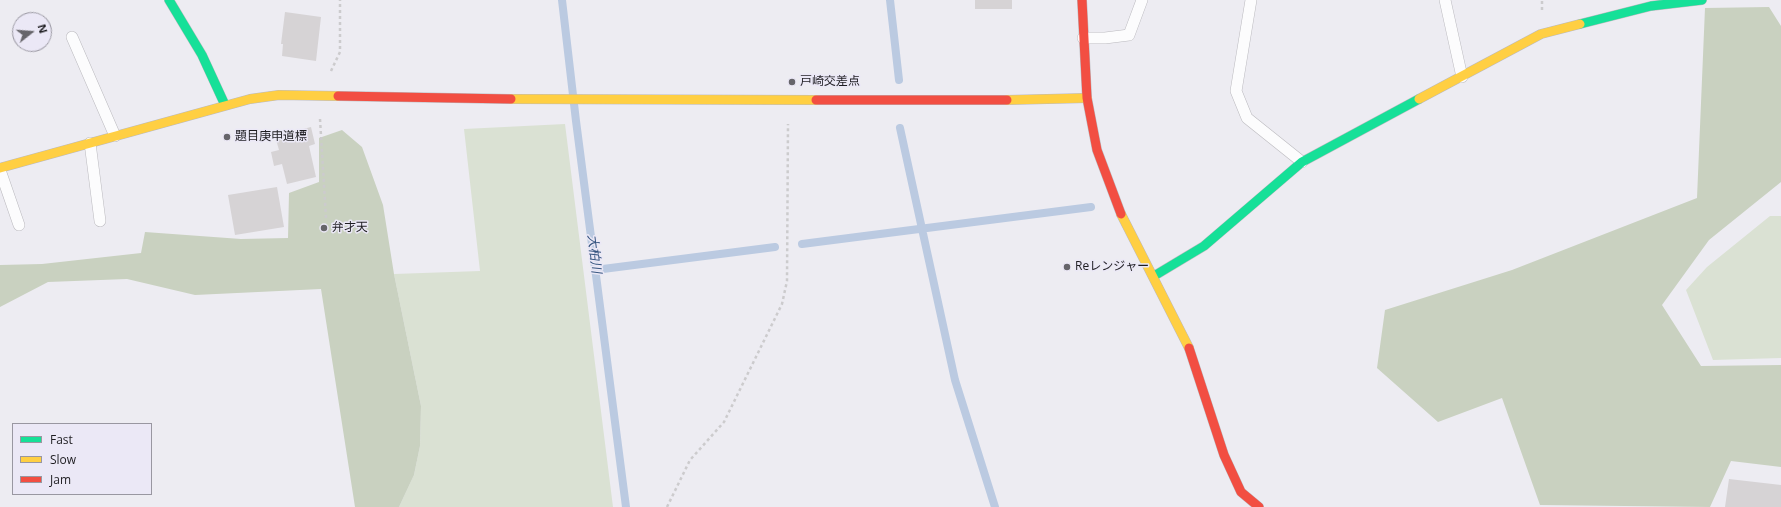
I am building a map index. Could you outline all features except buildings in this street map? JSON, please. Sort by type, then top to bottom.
[{"type":"street","points":[[169,0],[202,55],[225,105]]},
{"type":"street","points":[[1082,0],[1087,98],[1097,150],[1119,211],[1187,341],[1224,455],[1242,492],[1259,507]]},
{"type":"street","points":[[1154,276],[1204,246],[1302,162],[1541,34],[1651,6],[1695,0]]},
{"type":"street","points":[[0,169],[225,105],[250,99],[279,96],[788,100],[1087,98]]},
{"type":"lane","points":[[1083,38],[1105,38],[1128,35],[1142,0]]},
{"type":"lane","points":[[1251,0],[1236,91],[1247,118],[1302,162]]},
{"type":"lane","points":[[1445,0],[1462,76]]},
{"type":"lane","points":[[72,36],[115,136]]},
{"type":"lane","points":[[90,143],[100,221]]},
{"type":"lane","points":[[0,169],[19,226]]},
{"type":"path","points":[[320,96],[340,52],[340,0]]},
{"type":"path","points":[[667,507],[690,460],[724,422],[782,304],[787,281],[788,100]]},
{"type":"path","points":[[320,117],[326,218]]},
{"type":"shaded area","points":[[565,124],[613,507],[399,507],[414,475],[420,446],[421,406],[394,274],[480,271],[464,129]]},
{"type":"shaded area","points":[[1770,216],[1781,216],[1781,358],[1713,360],[1686,290],[1707,267]]},
{"type":"green space","points":[[1769,7],[1781,26],[1781,182],[1709,240],[1662,305],[1701,366],[1781,365],[1781,467],[1731,461],[1710,507],[1540,505],[1502,398],[1438,422],[1377,368],[1385,310],[1512,270],[1697,198],[1705,8]]},
{"type":"green space","points":[[342,130],[362,147],[383,205],[394,274],[421,406],[420,446],[414,475],[399,507],[355,507],[321,289],[195,295],[127,279],[48,282],[0,307],[0,265],[42,264],[141,253],[145,232],[241,239],[288,238],[289,193],[319,182],[319,138]]},
{"type":"waterway","name":"大柏川","points":[[562,0],[576,121],[626,507]]},
{"type":"waterway","points":[[890,0],[899,80]]},
{"type":"waterway","points":[[900,128],[955,380],[995,507]]},
{"type":"waterway","points":[[802,244],[1091,207]]},
{"type":"waterway","points":[[595,270],[775,247]]},
{"type":"traffic: fast","points":[[169,0],[202,55],[225,105]]},
{"type":"traffic: fast","points":[[1580,24],[1651,6],[1702,0]]},
{"type":"traffic: fast","points":[[1154,276],[1204,246],[1302,162],[1419,99]]},
{"type":"traffic: slow","points":[[1419,99],[1541,34],[1580,24]]},
{"type":"traffic: slow","points":[[0,168],[250,99],[279,95],[338,96]]},
{"type":"traffic: slow","points":[[1007,100],[1087,98]]},
{"type":"traffic: slow","points":[[511,99],[816,100]]},
{"type":"traffic: slow","points":[[1121,214],[1189,348]]},
{"type":"traffic: jam","points":[[1082,0],[1087,98],[1097,150],[1121,214]]},
{"type":"traffic: jam","points":[[338,96],[511,99]]},
{"type":"traffic: jam","points":[[816,100],[1007,100]]},
{"type":"traffic: jam","points":[[1189,348],[1224,455],[1241,492],[1259,507]]},
{"type":"place","name":"戸崎交差点","points":[[792,82]]},
{"type":"place","name":"題目庚申道標","points":[[227,137]]},
{"type":"place","name":"弁才天","points":[[324,228]]},
{"type":"place","name":"Reレンジャー","points":[[1067,267]]}]
